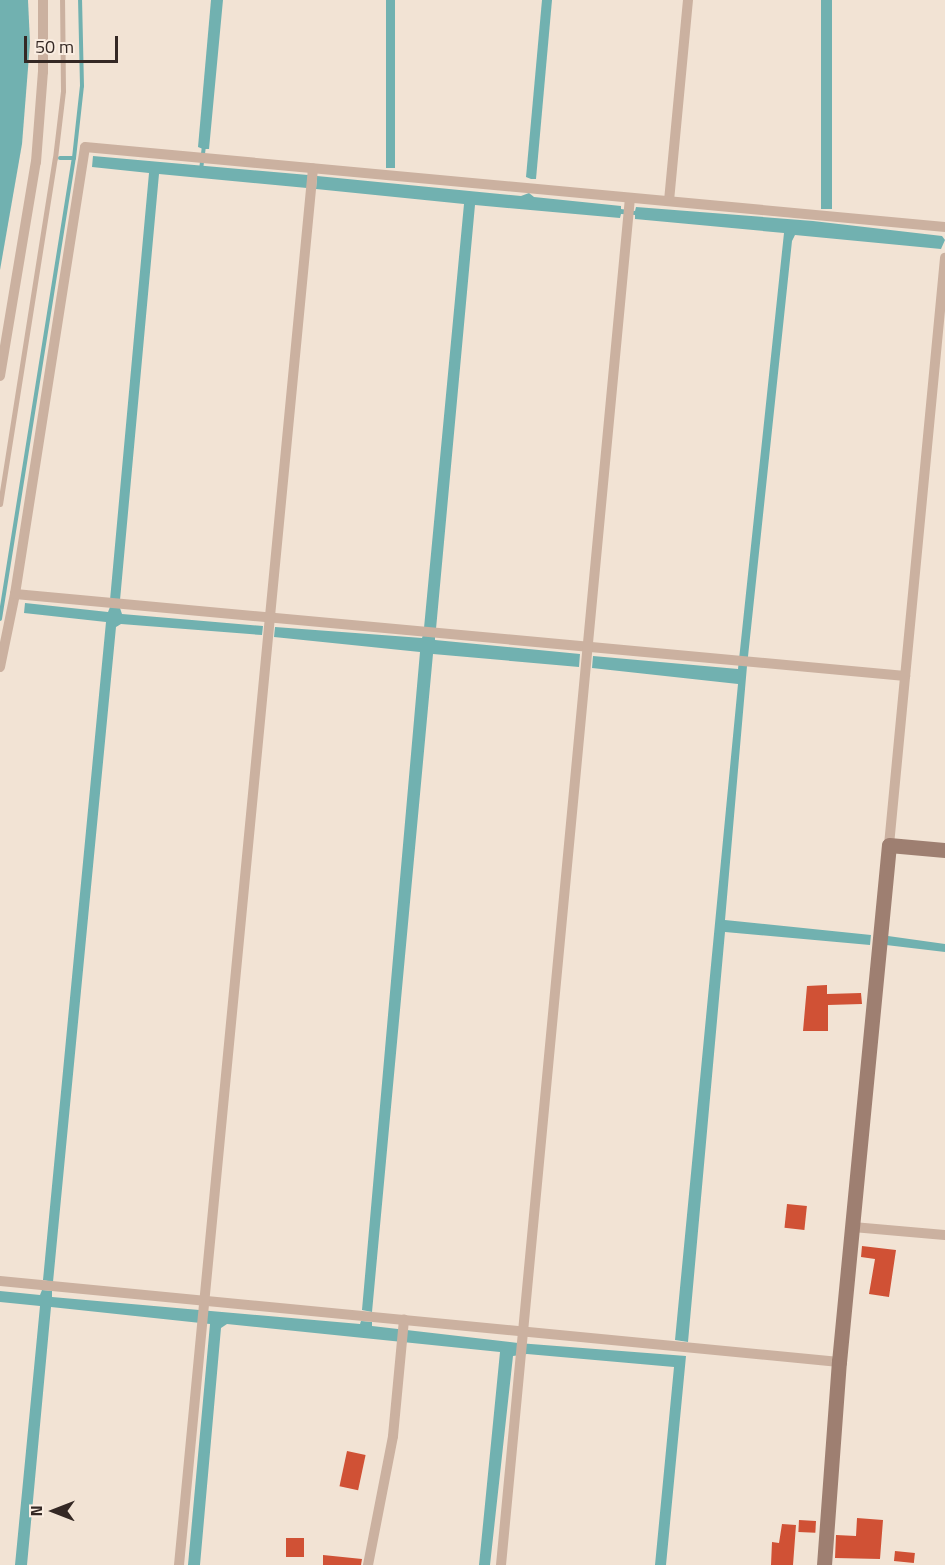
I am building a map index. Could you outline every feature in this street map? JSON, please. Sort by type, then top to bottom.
[{"type":"street","points":[[0,376],[36,162],[43,72],[43,0]]},
{"type":"street","points":[[669,201],[688,0]]},
{"type":"street","points":[[0,667],[15,594],[85,147],[203,158],[312,177],[374,174],[530,188],[629,208],[669,201],[945,227]]},
{"type":"street","points":[[179,1565],[312,177]]},
{"type":"street","points":[[501,1565],[629,208]]},
{"type":"street","points":[[824,1565],[839,1362],[945,258]]},
{"type":"street","points":[[15,594],[116,604],[270,627],[429,632],[586,657],[738,662],[904,676]]},
{"type":"street","points":[[889,845],[945,850]]},
{"type":"street","points":[[853,1227],[945,1235]]},
{"type":"street","points":[[0,1281],[205,1305],[404,1323],[523,1337],[680,1346],[839,1362]]},
{"type":"street","points":[[368,1565],[393,1436],[404,1323]]},
{"type":"lane","points":[[0,504],[55,158],[63,91],[62,0]]},
{"type":"water","points":[[0,0],[28,0],[30,43],[22,144],[0,270]]},
{"type":"water","points":[[211,0],[223,0],[209,149],[203,149],[198,147]]},
{"type":"water","points":[[386,0],[395,0],[395,168],[386,168]]},
{"type":"water","points":[[542,0],[552,0],[536,179],[531,179],[526,177]]},
{"type":"water","points":[[821,0],[832,0],[832,209],[821,209]]},
{"type":"water","points":[[93,156],[308,175],[307,188],[159,174],[120,600],[110,600],[149,173],[92,167]]},
{"type":"water","points":[[317,176],[521,196],[529,193],[534,197],[621,206],[621,209],[635,211],[636,207],[813,221],[942,236],[945,240],[941,249],[795,235],[792,241],[747,666],[725,920],[871,935],[870,945],[725,932],[688,1342],[675,1340],[738,684],[592,668],[593,656],[738,669],[784,233],[635,219],[635,215],[621,214],[620,218],[475,205],[436,629],[424,628],[464,204],[316,189]]},
{"type":"water","points":[[25,603],[108,612],[110,607],[120,608],[122,614],[263,626],[262,635],[121,624],[116,627],[53,1282],[43,1280],[106,622],[24,613]]},
{"type":"water","points":[[275,627],[422,638],[423,635],[435,636],[435,640],[580,654],[579,667],[433,654],[372,1312],[362,1310],[420,652],[274,637]]},
{"type":"water","points":[[888,936],[945,944],[945,952],[886,945]]},
{"type":"water","points":[[42,1290],[52,1291],[52,1297],[360,1324],[361,1321],[372,1322],[372,1326],[518,1343],[686,1356],[666,1565],[655,1565],[674,1367],[527,1354],[513,1356],[490,1565],[479,1565],[500,1352],[227,1324],[221,1328],[200,1565],[188,1565],[210,1324],[51,1307],[27,1565],[15,1565],[40,1306],[0,1302],[0,1291],[40,1295]]},
{"type":"building","points":[[827,985],[827,994],[861,993],[862,1004],[828,1005],[828,1031],[803,1031],[807,986]]},
{"type":"building","points":[[787,1204],[807,1206],[804,1230],[784,1228]]},
{"type":"building","points":[[862,1246],[896,1250],[889,1297],[869,1294],[875,1259],[861,1257]]},
{"type":"building","points":[[347,1451],[366,1455],[358,1490],[340,1486]]},
{"type":"building","points":[[857,1518],[883,1520],[880,1559],[835,1558],[836,1535],[856,1536]]},
{"type":"building","points":[[799,1520],[816,1521],[815,1533],[798,1532]]},
{"type":"building","points":[[782,1524],[796,1525],[793,1565],[771,1565],[772,1542],[779,1543]]},
{"type":"building","points":[[286,1538],[304,1538],[304,1557],[286,1557]]},
{"type":"building","points":[[895,1551],[915,1553],[914,1563],[894,1561]]},
{"type":"building","points":[[323,1555],[362,1559],[361,1565],[323,1565]]},
{"type":"waterway","points":[[0,619],[74,158],[82,86],[80,0]]},
{"type":"waterway","points":[[201,170],[204,144]]},
{"type":"waterway","points":[[60,158],[74,158]]}]
